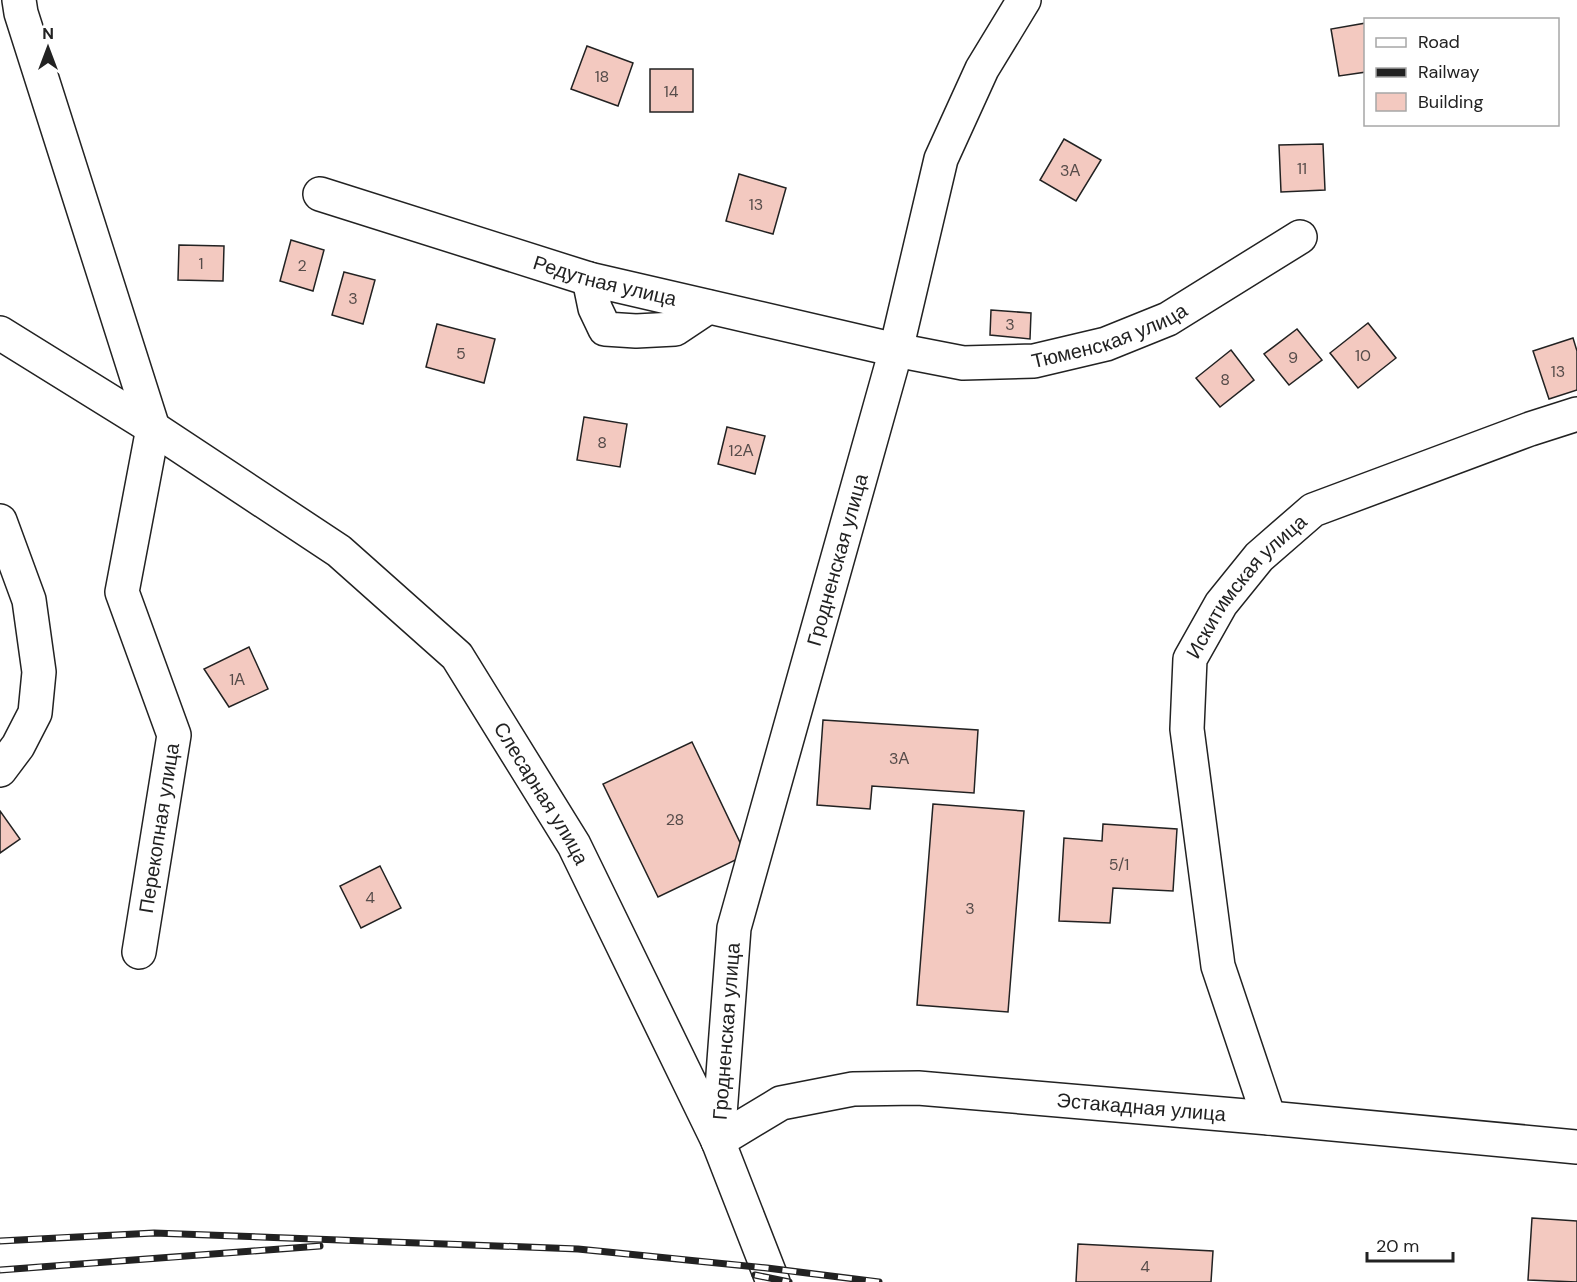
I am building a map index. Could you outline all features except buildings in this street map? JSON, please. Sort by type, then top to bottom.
[{"type":"street","points":[[19,0],[24,24],[153,428]]},
{"type":"street","name":"Гродненская улица","points":[[718,1141],[734,928],[896,350],[941,159],[982,69],[1024,0]]},
{"type":"street","name":"Редутная улица","points":[[320,194],[589,279],[896,350]]},
{"type":"street","name":"Тюменская улица","points":[[896,350],[963,363],[1034,361],[1106,344],[1168,319],[1300,237]]},
{"type":"street","points":[[589,279],[595,308],[605,329],[675,330],[708,306]]},
{"type":"street","name":"Слесарная улица","points":[[0,333],[153,428],[339,551],[457,656],[574,845],[718,1141],[773,1282]]},
{"type":"street","name":"Искитимская улица","points":[[1269,1118],[1218,966],[1187,729],[1190,659],[1221,604],[1259,557],[1313,510],[1530,429],[1577,414]]},
{"type":"street","name":"Перекопная улица","points":[[139,952],[174,735],[122,592],[153,428]]},
{"type":"street","points":[[0,521],[29,600],[39,672],[35,713],[18,746],[0,770]]},
{"type":"street","name":"Эстакадная улица","points":[[718,1141],[781,1103],[853,1089],[918,1088],[1577,1147]]},
{"type":"railway","points":[[0,1241],[154,1233],[578,1249],[879,1282]]},
{"type":"railway","points":[[0,1270],[320,1246]]},
{"type":"railway","points":[[755,1275],[789,1282]]}]
